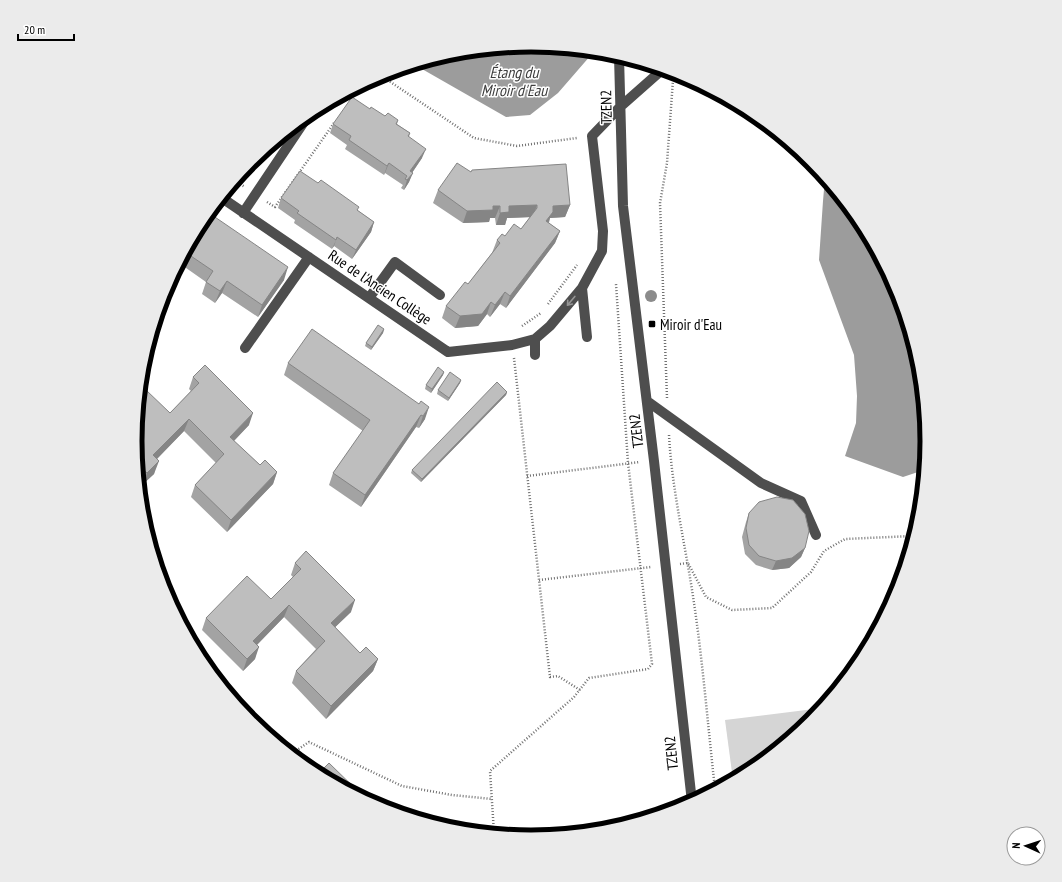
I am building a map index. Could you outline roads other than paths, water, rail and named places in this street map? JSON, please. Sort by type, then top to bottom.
[{"type":"street","name":"TZEN2","points":[[619,62],[623,206],[654,461],[691,795]]},
{"type":"street","points":[[535,355],[535,339],[550,326],[582,288],[602,251],[603,231],[592,136],[620,107],[658,74]]},
{"type":"street","points":[[243,213],[300,128]]},
{"type":"street","name":"Rue de l'Ancien Collège","points":[[225,200],[448,352],[512,345],[535,339]]},
{"type":"street","points":[[245,348],[309,257]]},
{"type":"street","points":[[370,298],[395,262],[440,295]]},
{"type":"street","points":[[582,288],[587,337]]},
{"type":"street","points":[[647,401],[761,483],[801,502],[816,535]]},
{"type":"water","name":"Étang du Miroir d'Eau","points":[[531,52],[590,56],[558,93],[530,115],[506,117],[421,68],[455,59],[506,53]]},
{"type":"water","points":[[824,186],[840,204],[868,247],[890,292],[907,340],[917,390],[920,441],[919,472],[903,477],[845,456],[856,423],[857,396],[854,355],[819,260]]},
{"type":"place","name":"Miroir d'Eau","points":[[652,324]]}]
